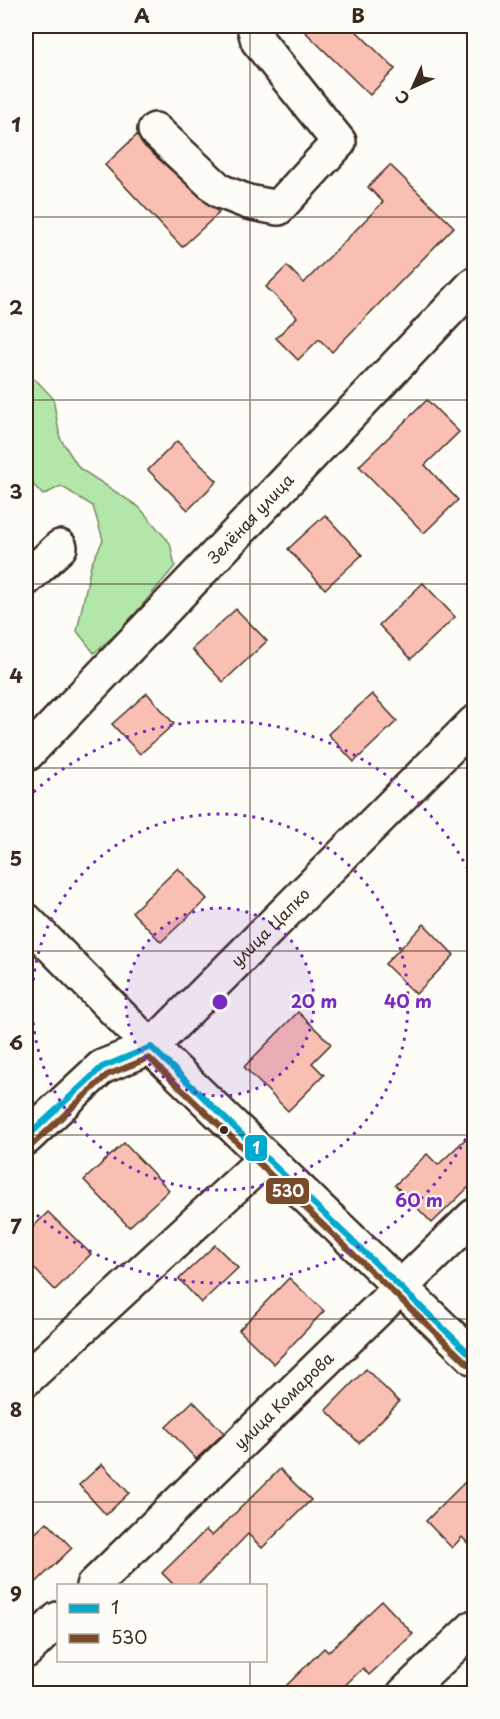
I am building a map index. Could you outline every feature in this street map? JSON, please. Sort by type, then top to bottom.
[{"type":"street","points":[[155,130],[220,191],[248,202],[278,208],[339,142],[258,41],[254,26]]},
{"type":"street","name":"Зелёная улица","points":[[26,755],[474,284]]},
{"type":"street","points":[[26,579],[60,547]]},
{"type":"street","name":"улица Цапко","points":[[26,1138],[102,1067],[151,1047],[474,723]]},
{"type":"street","points":[[26,920],[151,1047],[474,1358]]},
{"type":"street","points":[[26,1379],[266,1158]]},
{"type":"street","name":"улица Комарова","points":[[95,1584],[474,1216]]},
{"type":"street","points":[[26,1651],[57,1620]]},
{"type":"street","points":[[404,1694],[474,1627]]},
{"type":"green space","points":[[26,374],[38,382],[53,398],[60,438],[79,468],[139,507],[170,543],[175,566],[124,627],[94,653],[77,631],[91,565],[103,540],[93,506],[61,486],[43,495],[26,477]]},
{"type":"building","points":[[299,26],[351,26],[395,69],[370,95]]},
{"type":"building","points":[[137,135],[142,144],[219,213],[182,247],[105,165]]},
{"type":"building","points":[[390,165],[454,227],[332,352],[319,339],[298,360],[276,338],[297,317],[266,287],[287,266],[304,283],[383,202],[368,187]]},
{"type":"building","points":[[427,400],[459,432],[425,465],[458,500],[424,533],[359,466]]},
{"type":"building","points":[[177,441],[217,481],[188,510],[148,470]]},
{"type":"building","points":[[325,515],[362,555],[325,589],[288,549]]},
{"type":"building","points":[[423,583],[455,617],[411,659],[379,625]]},
{"type":"building","points":[[236,609],[267,641],[223,682],[192,649]]},
{"type":"building","points":[[147,693],[174,724],[140,754],[112,724]]},
{"type":"building","points":[[372,694],[397,721],[354,762],[328,734]]},
{"type":"building","points":[[178,868],[207,899],[161,942],[132,912]]},
{"type":"building","points":[[424,924],[454,955],[416,994],[385,964]]},
{"type":"building","points":[[298,1012],[331,1044],[312,1063],[324,1075],[288,1111],[244,1067]]},
{"type":"building","points":[[474,1131],[474,1182],[432,1223],[395,1185],[427,1154],[438,1165]]},
{"type":"building","points":[[124,1143],[169,1190],[129,1227],[84,1180]]},
{"type":"building","points":[[48,1212],[91,1254],[55,1290],[26,1260],[26,1234]]},
{"type":"building","points":[[215,1245],[238,1268],[201,1303],[179,1279]]},
{"type":"building","points":[[289,1278],[324,1311],[274,1364],[239,1330]]},
{"type":"building","points":[[366,1369],[399,1402],[359,1443],[326,1410]]},
{"type":"building","points":[[193,1401],[224,1433],[196,1459],[166,1427]]},
{"type":"building","points":[[102,1464],[129,1493],[106,1515],[79,1485]]},
{"type":"building","points":[[280,1469],[311,1500],[262,1548],[248,1534],[199,1584],[173,1584],[162,1573],[206,1530],[212,1536]]},
{"type":"building","points":[[474,1473],[474,1550],[462,1537],[452,1548],[426,1521]]},
{"type":"building","points":[[47,1522],[72,1548],[26,1592],[26,1542]]},
{"type":"building","points":[[382,1601],[413,1634],[369,1675],[363,1668],[336,1694],[278,1694],[324,1648],[328,1652]]},
{"type":"transit line","name":"1","points":[[26,1138],[102,1067],[151,1047],[474,1358]]},
{"type":"transit line","name":"530","points":[[32,1145],[107,1075],[149,1058],[468,1364]]}]
